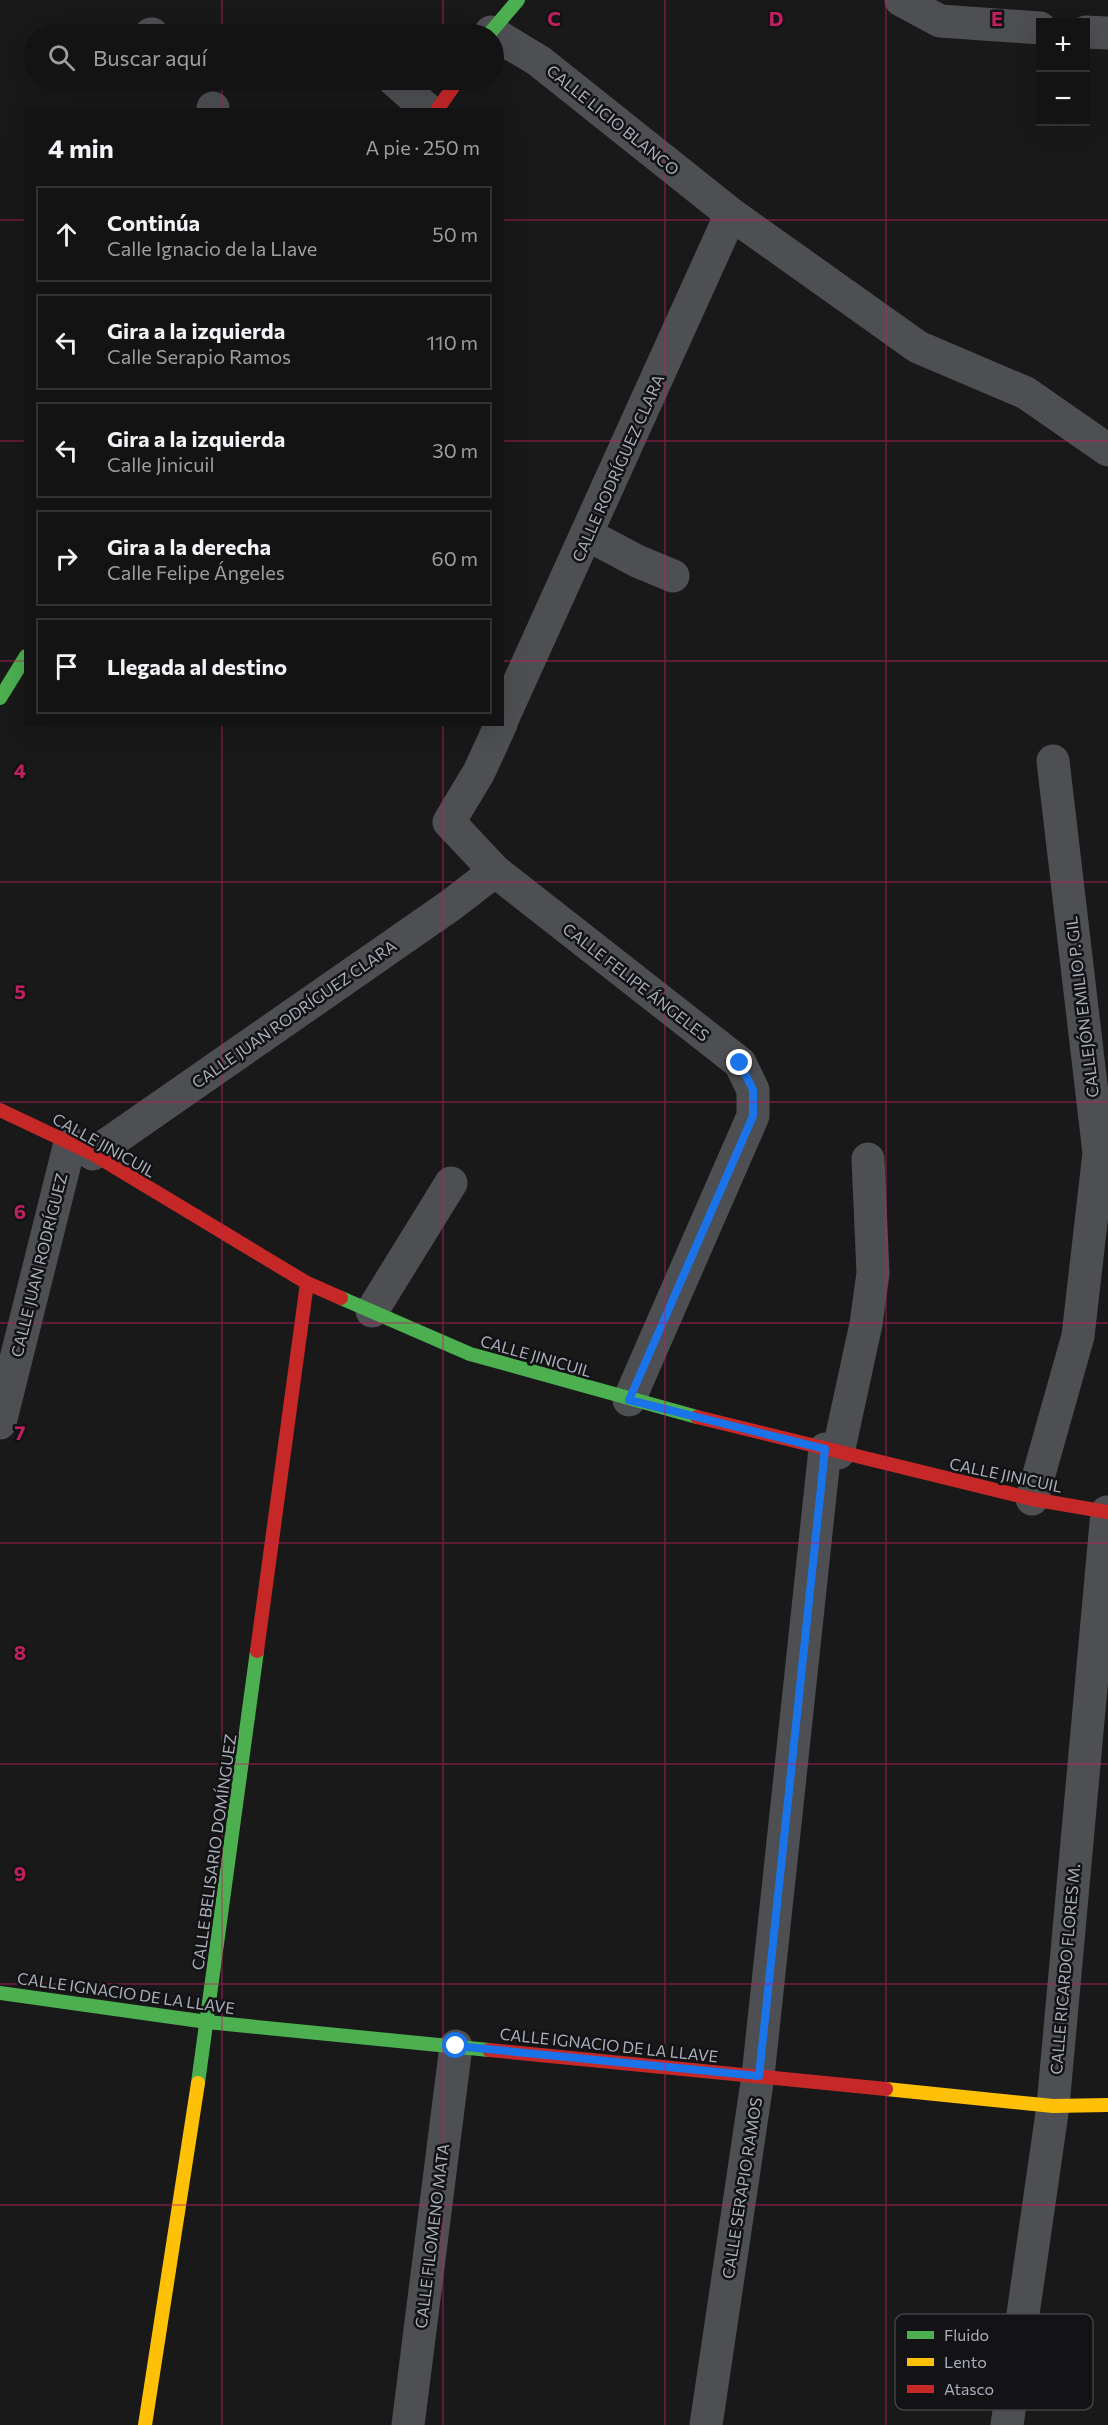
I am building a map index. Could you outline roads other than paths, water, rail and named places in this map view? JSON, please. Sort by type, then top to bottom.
[{"type":"street","points":[[498,24],[518,0]]},
{"type":"street","points":[[901,0],[940,21],[1036,28]]},
{"type":"street","points":[[1090,32],[1108,33]]},
{"type":"street","name":"CALLE LICIO BLANCO","points":[[504,41],[539,61],[731,214],[918,347],[1026,393],[1108,450]]},
{"type":"street","points":[[405,90],[426,108]]},
{"type":"street","points":[[438,108],[451,90]]},
{"type":"street","name":"CALLE RODRÍGUEZ CLARA","points":[[504,718],[731,214]]},
{"type":"street","points":[[588,535],[637,561],[673,576]]},
{"type":"street","points":[[0,698],[24,659]]},
{"type":"street","name":"CALLE RODRÍGUEZ CLARA","points":[[449,822],[479,772],[500,726]]},
{"type":"street","name":"CALLEJÓN EMILIO P. GIL","points":[[1032,1499],[1078,1336],[1099,1153],[1053,761]]},
{"type":"street","name":"CALLE FELIPE ÁNGELES","points":[[449,822],[495,871],[740,1063],[753,1090],[753,1116],[629,1400]]},
{"type":"street","name":"CALLE JUAN RODRÍGUEZ CLARA","points":[[81,1149],[451,905],[495,871]]},
{"type":"street","name":"CALLE JINICUIL","points":[[0,1110],[81,1149],[307,1283],[470,1354],[629,1400],[831,1451],[1032,1499],[1108,1512]]},
{"type":"street","name":"CALLE JUAN RODRÍGUEZ","points":[[0,1423],[81,1149]]},
{"type":"street","name":"CALLE SERAPIO RAMOS","points":[[706,2425],[759,2076],[831,1451],[866,1324],[873,1273],[868,1159]]},
{"type":"street","points":[[372,1311],[451,1183]]},
{"type":"street","name":"CALLE BELISARIO DOMÍNGUEZ","points":[[145,2425],[207,2022],[307,1283]]},
{"type":"street","name":"CALLE RICARDO FLORES M.","points":[[1023,2314],[1053,2106],[1108,1512]]},
{"type":"street","name":"CALLE IGNACIO DE LA LLAVE","points":[[0,1993],[207,2022],[1053,2106],[1108,2105]]},
{"type":"street","name":"CALLE FILOMENO MATA","points":[[408,2425],[456,2046]]},
{"type":"street","name":"CALLE RICARDO FLORES M.","points":[[1007,2425],[1009,2410]]}]
